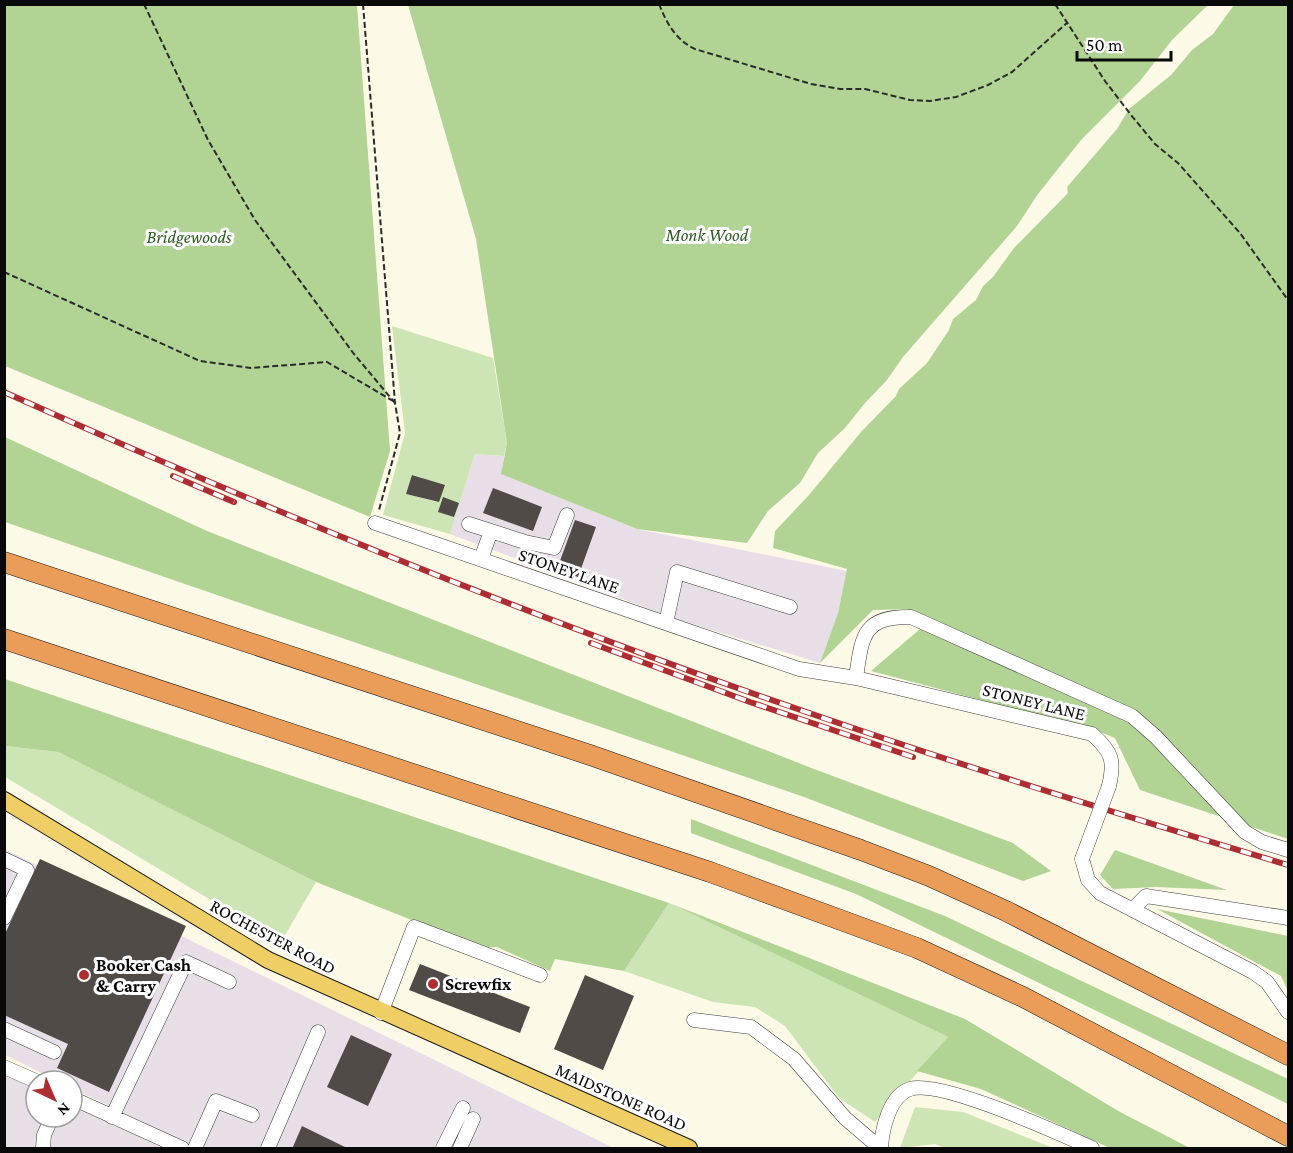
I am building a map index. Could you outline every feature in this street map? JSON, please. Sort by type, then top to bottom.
[{"type":"highway","points":[[4,562],[590,755],[929,876],[1006,911],[1288,1055]]},
{"type":"highway","points":[[4,639],[710,872],[906,943],[1023,997],[1288,1136]]},
{"type":"main road","name":"ROCHESTER ROAD","points":[[4,800],[268,960],[538,1082]]},
{"type":"main road","name":"MAIDSTONE ROAD","points":[[538,1082],[688,1149]]},
{"type":"street","points":[[469,524],[554,548],[567,515]]},
{"type":"street","name":"STONEY LANE","points":[[375,523],[799,669],[856,678],[1092,734],[1112,756],[1113,769],[1082,859],[1088,880],[1100,893],[1253,972],[1275,991],[1288,1012]]},
{"type":"street","points":[[481,559],[491,531]]},
{"type":"street","points":[[666,624],[677,572],[790,607]]},
{"type":"street","name":"STONEY LANE","points":[[856,678],[864,638],[871,627],[891,616],[911,617],[1132,716],[1156,737],[1245,832],[1262,842],[1288,850]]},
{"type":"street","points":[[4,859],[27,870],[4,918]]},
{"type":"street","points":[[1133,909],[1146,896],[1288,918]]},
{"type":"street","points":[[381,1013],[414,927],[540,975]]},
{"type":"street","points":[[112,1117],[186,962],[229,982]]},
{"type":"street","points":[[694,1020],[751,1027],[794,1059],[845,1118],[881,1148],[890,1108],[902,1093],[922,1088],[946,1093],[1031,1120],[1092,1149]]},
{"type":"street","points":[[4,1029],[54,1052]]},
{"type":"street","points":[[268,1149],[318,1032]]},
{"type":"street","points":[[4,1067],[24,1076]]},
{"type":"street","points":[[195,1149],[216,1101],[252,1115]]},
{"type":"street","points":[[84,1104],[182,1149]]},
{"type":"street","points":[[443,1149],[464,1108]]},
{"type":"street","points":[[460,1149],[474,1119]]},
{"type":"street","points":[[43,1149],[47,1129]]},
{"type":"path","points":[[144,4],[208,140],[255,220],[354,354],[395,403]]},
{"type":"path","points":[[363,4],[395,403],[400,433],[375,523]]},
{"type":"path","points":[[659,4],[667,22],[683,43],[702,52],[811,84],[840,89],[865,89],[910,100],[930,101],[956,97],[988,85],[1012,72],[1068,22]]},
{"type":"path","points":[[1055,4],[1124,106],[1155,144],[1178,163],[1240,233],[1288,300]]},
{"type":"path","points":[[4,272],[200,361],[250,369],[327,362],[395,403]]},
{"type":"shaded area","points":[[475,454],[504,456],[502,474],[637,529],[847,571],[838,613],[820,663],[676,619],[450,534]]},
{"type":"shaded area","points":[[4,849],[614,1148],[197,1148],[84,1094],[84,1069],[34,1069],[5,1055]]},
{"type":"shaded area","points":[[4,1075],[24,1084],[24,1129],[84,1129],[84,1112],[163,1148],[5,1148]]},
{"type":"green space","name":"Monk Wood","points":[[408,4],[1208,5],[1172,40],[1140,81],[1081,140],[1038,194],[1017,226],[903,357],[887,380],[845,428],[818,453],[800,483],[768,511],[747,543],[637,529],[501,474],[507,443],[476,239]]},
{"type":"green space","name":"Bridgewoods","points":[[4,5],[357,5],[390,451],[370,517],[5,366]]},
{"type":"green space","points":[[1234,5],[1288,5],[1288,839],[1140,790],[1115,738],[1095,730],[871,671],[920,629],[908,609],[873,610],[820,663],[838,613],[847,569],[773,548],[775,531],[809,495],[861,432],[896,396],[899,389],[927,363],[949,330],[953,319],[976,300],[983,286],[993,277],[1014,248],[1068,193],[1067,187],[1117,129],[1129,109],[1171,75],[1192,50],[1213,34]]},
{"type":"green space","points":[[392,326],[493,358],[507,443],[504,456],[475,454],[450,534],[383,515],[405,433]],"holes":[[[413,475],[423,478],[421,484],[445,485],[437,502],[406,494]]]},
{"type":"green space","points":[[5,437],[207,531],[814,769],[1013,843],[1051,871],[1023,881],[804,797],[5,522]]},
{"type":"green space","points":[[5,679],[669,903],[624,971],[555,959],[550,971],[497,947],[482,948],[316,882],[58,752],[5,746]]},
{"type":"green space","points":[[5,746],[58,752],[316,882],[281,942],[5,777]]},
{"type":"green space","points":[[691,819],[945,916],[1288,1079],[1288,1104],[856,894],[691,833]]},
{"type":"green space","points":[[1115,850],[1227,890],[1156,887],[1113,889],[1100,875]]},
{"type":"green space","points":[[669,903],[948,1037],[875,1122],[839,1098],[785,1026],[755,1007],[713,1002],[624,971]]},
{"type":"green space","points":[[669,903],[965,1019],[1120,1112],[1190,1148],[1110,1148],[981,1089],[917,1071],[948,1037]]},
{"type":"green space","points":[[1157,909],[1288,936],[1288,991],[1281,976]]},
{"type":"green space","points":[[915,1107],[963,1112],[1053,1148],[944,1148],[935,1144],[900,1148]]},
{"type":"building","points":[[412,475],[445,485],[439,502],[406,494]]},
{"type":"building","points":[[493,488],[542,507],[533,531],[483,513]]},
{"type":"building","points":[[443,497],[459,503],[454,517],[438,512]]},
{"type":"building","points":[[575,520],[596,527],[578,577],[557,569]]},
{"type":"building","name":"Booker Cash & Carry","points":[[40,859],[186,926],[109,1092],[84,1080],[84,1069],[57,1068],[68,1044],[4,1015],[4,936]]},
{"type":"building","points":[[420,964],[530,1007],[520,1033],[409,990]]},
{"type":"building","points":[[585,975],[634,996],[603,1070],[554,1049]]},
{"type":"building","points":[[351,1035],[392,1054],[368,1106],[327,1087]]},
{"type":"building","points":[[302,1126],[349,1149],[292,1149]]},
{"type":"railway","points":[[4,392],[324,530],[540,616],[758,695],[920,750],[1288,865]]},
{"type":"railway","points":[[173,476],[234,502]]},
{"type":"railway","points":[[591,643],[750,702],[913,757]]},
{"type":"place","name":"Booker Cash & Carry","points":[[84,975]]},
{"type":"place","name":"Screwfix","points":[[433,984]]}]
